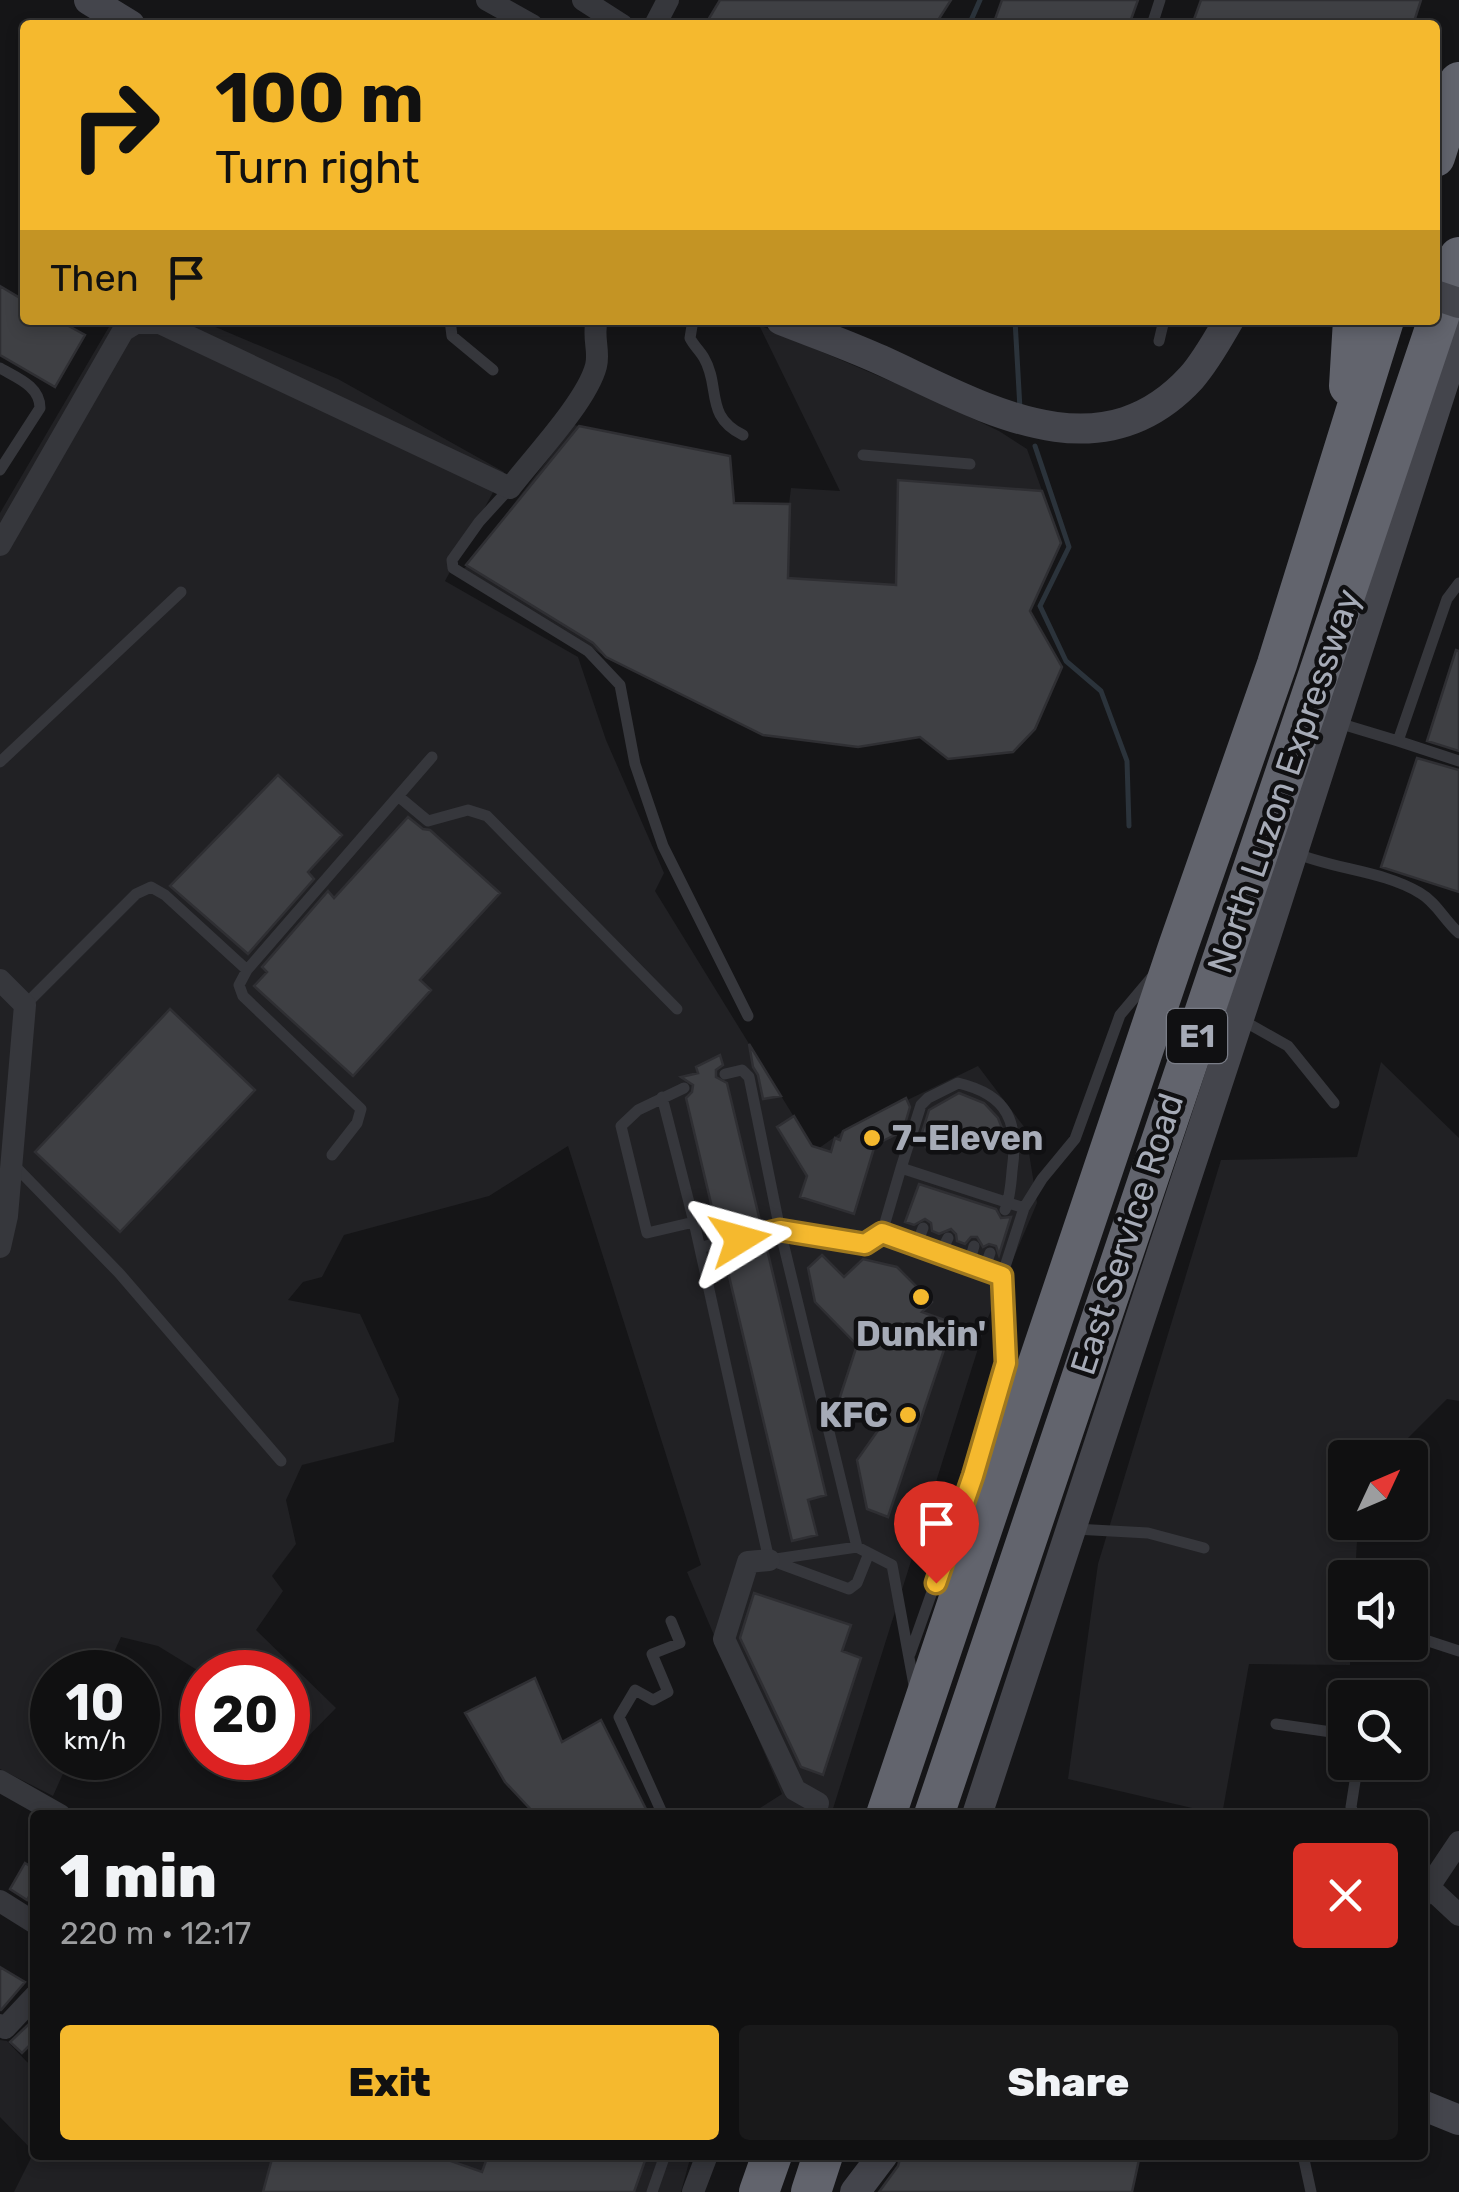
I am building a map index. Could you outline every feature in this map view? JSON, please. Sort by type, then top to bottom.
[{"type":"highway","points":[[1440,136],[1447,107]]},
{"type":"highway","name":"North Luzon Expressway","points":[[1440,315],[1459,257]]},
{"type":"highway","points":[[1346,443],[1354,325]]},
{"type":"highway","name":"North Luzon Expressway","points":[[888,1810],[1277,664],[1382,325]]},
{"type":"highway","name":"North Luzon Expressway","points":[[936,1810],[1437,325]]},
{"type":"highway","points":[[760,2192],[770,2160]]},
{"type":"highway","points":[[811,2192],[821,2160]]},
{"type":"street","points":[[90,0],[122,20]]},
{"type":"street","points":[[486,0],[523,20]]},
{"type":"street","points":[[584,0],[614,20]]},
{"type":"street","points":[[0,545],[123,331],[133,325]]},
{"type":"street","points":[[164,325],[510,488],[580,398],[597,364],[595,325]]},
{"type":"street","points":[[801,325],[1010,418],[1040,426],[1119,425],[1166,400],[1192,377],[1226,325]]},
{"type":"street","name":"East Service Road","points":[[979,1810],[1456,353]]},
{"type":"street","points":[[0,980],[24,1005],[8,1124],[12,1164],[8,1216],[0,1247]]},
{"type":"street","points":[[769,1560],[748,1562],[724,1638],[796,1790],[818,1803],[816,1810]]},
{"type":"street","points":[[0,1782],[51,1810]]},
{"type":"street","points":[[1428,1883],[1459,1842]]},
{"type":"street","points":[[1428,1885],[1459,1915]]},
{"type":"street","points":[[0,1901],[30,1920]]},
{"type":"street","points":[[0,2024],[5,2028],[30,2001]]},
{"type":"street","points":[[693,2192],[705,2160]]},
{"type":"street","points":[[854,2192],[864,2160]]},
{"type":"street","points":[[854,2192],[879,2160]]},
{"type":"lane","points":[[451,325],[452,336],[493,370]]},
{"type":"lane","points":[[691,325],[690,338],[705,360],[718,414],[729,428],[742,434]]},
{"type":"lane","points":[[1158,341],[1163,325]]},
{"type":"lane","points":[[0,368],[34,388],[40,397],[40,408],[0,470]]},
{"type":"lane","points":[[863,455],[970,464]]},
{"type":"lane","points":[[510,488],[452,560],[453,568],[588,651],[613,674],[620,685],[635,764],[663,846],[748,1016]]},
{"type":"lane","points":[[1398,741],[1446,600],[1459,584]]},
{"type":"lane","points":[[0,762],[181,592]]},
{"type":"lane","points":[[1334,722],[1459,761]]},
{"type":"lane","points":[[332,1155],[357,1123],[361,1110],[243,996],[239,984],[247,970],[432,758]]},
{"type":"lane","points":[[398,796],[428,821],[468,810],[486,816],[677,1009]]},
{"type":"lane","points":[[1293,852],[1353,872],[1396,880],[1425,896],[1459,933]]},
{"type":"lane","points":[[24,1005],[136,894],[151,887],[165,895],[247,970]]},
{"type":"lane","points":[[910,1654],[973,1476],[1006,1363],[1002,1276],[1024,1208],[1075,1139],[1120,1015],[1178,947]]},
{"type":"lane","points":[[1238,1018],[1288,1046],[1334,1103]]},
{"type":"lane","points":[[725,1074],[742,1070],[749,1077],[780,1230],[863,1550],[858,1583],[848,1589],[769,1560]]},
{"type":"lane","points":[[702,1247],[780,1230],[865,1244],[882,1233],[920,1105],[958,1082],[984,1091],[1002,1106],[1015,1126],[1006,1206]]},
{"type":"lane","points":[[684,1088],[638,1110],[621,1125],[647,1234],[694,1222]]},
{"type":"lane","points":[[662,1097],[702,1247],[769,1560]]},
{"type":"lane","points":[[12,1164],[119,1273],[281,1462]]},
{"type":"lane","points":[[902,1168],[1006,1206],[1024,1208]]},
{"type":"lane","points":[[916,1246],[923,1228]]},
{"type":"lane","points":[[882,1233],[1002,1276]]},
{"type":"lane","points":[[940,1254],[948,1238]]},
{"type":"lane","points":[[968,1264],[974,1246]]},
{"type":"lane","points":[[984,1270],[990,1253]]},
{"type":"lane","points":[[1070,1528],[1148,1533],[1204,1548]]},
{"type":"lane","points":[[769,1560],[863,1550],[892,1565],[910,1654],[918,1720]]},
{"type":"lane","points":[[661,1810],[619,1717],[636,1690],[653,1700],[668,1692],[652,1654],[680,1643],[671,1621]]},
{"type":"lane","points":[[1428,1641],[1459,1651]]},
{"type":"lane","points":[[1276,1724],[1328,1732]]},
{"type":"lane","points":[[1353,1810],[1356,1780]]},
{"type":"lane","points":[[652,2192],[663,2160]]},
{"type":"lane","points":[[1304,2160],[1311,2192]]},
{"type":"shaded area","points":[[110,325],[211,325],[338,379],[504,472],[445,581],[578,657],[606,740],[664,873],[655,891],[815,1151],[843,1131],[978,1066],[1025,1128],[1037,1203],[987,1320],[833,1810],[757,1810],[782,1794],[687,1572],[701,1565],[568,1146],[489,1196],[344,1235],[322,1277],[303,1282],[288,1300],[360,1314],[399,1399],[394,1442],[302,1465],[286,1500],[296,1544],[272,1576],[283,1591],[256,1630],[277,1650],[180,1650],[180,1660],[158,1646],[121,1637],[115,1650],[30,1650],[30,1780],[60,1780],[53,1796],[0,1769],[0,513]]},
{"type":"shaded area","points":[[759,325],[930,398],[1027,449],[1061,543],[1030,611],[1013,752],[948,759],[920,737],[763,735],[603,655],[464,569],[574,425],[730,456],[735,503],[789,504],[791,488],[840,491]]},
{"type":"shaded area","points":[[1381,1062],[1459,1138],[1459,1401],[1447,1399],[1406,1440],[1328,1440],[1328,1540],[1357,1540],[1356,1560],[1328,1560],[1328,1660],[1350,1660],[1350,1665],[1249,1664],[1223,1810],[1201,1810],[1068,1779],[1098,1564],[1221,1160],[1357,1157]]},
{"type":"shaded area","points":[[310,1683],[336,1708],[310,1735]]},
{"type":"shaded area","points":[[0,2040],[7,2041],[30,2064],[30,2148],[0,2117]]},
{"type":"shaded area","points":[[30,2160],[690,2160],[681,2192],[14,2192]]},
{"type":"building","points":[[720,0],[951,0],[938,20],[708,20]]},
{"type":"building","points":[[1002,0],[1138,0],[1131,20],[995,20]]},
{"type":"building","points":[[1201,0],[1421,0],[1415,20],[1194,20]]},
{"type":"building","points":[[0,286],[20,298],[20,325],[67,325],[85,335],[55,387],[0,355]]},
{"type":"building","points":[[579,426],[730,456],[734,503],[790,504],[788,578],[896,585],[898,480],[1042,491],[1061,543],[1030,611],[1062,667],[1035,729],[1013,752],[948,759],[920,737],[858,747],[763,735],[606,657],[593,643],[466,565]]},
{"type":"building","points":[[1456,650],[1459,651],[1459,751],[1427,741]]},
{"type":"building","points":[[1417,758],[1459,770],[1459,892],[1381,867]]},
{"type":"building","points":[[278,775],[342,835],[308,872],[314,879],[248,954],[170,886]]},
{"type":"building","points":[[408,817],[430,830],[500,893],[420,980],[431,990],[353,1076],[254,986],[267,972],[262,967],[328,891],[334,898]]},
{"type":"building","points":[[170,1009],[255,1090],[120,1232],[35,1152]]},
{"type":"building","points":[[749,1044],[781,1096],[763,1099]]},
{"type":"building","points":[[720,1055],[723,1065],[716,1070],[716,1077],[727,1083],[760,1221],[718,1233],[686,1098],[693,1085],[681,1077],[698,1073],[696,1067]]},
{"type":"building","points":[[959,1093],[984,1103],[998,1118],[1002,1128],[996,1149],[954,1136],[928,1150],[920,1139],[929,1110]]},
{"type":"building","points":[[906,1098],[910,1107],[903,1131],[875,1145],[854,1214],[800,1197],[807,1176],[777,1127],[794,1116],[812,1146],[831,1152],[835,1138],[840,1140],[843,1131]]},
{"type":"building","points":[[919,1184],[996,1209],[1001,1218],[1011,1217],[999,1255],[996,1246],[983,1247],[977,1237],[971,1237],[965,1244],[957,1241],[951,1229],[939,1234],[932,1231],[931,1223],[925,1219],[914,1225],[905,1222]]},
{"type":"building","points":[[765,1241],[826,1495],[808,1500],[817,1535],[792,1541],[723,1251]]},
{"type":"building","points":[[822,1255],[844,1277],[863,1259],[897,1267],[932,1302],[922,1312],[953,1323],[888,1517],[867,1509],[857,1460],[879,1429],[875,1428],[879,1414],[839,1400],[857,1345],[815,1302],[808,1268]]},
{"type":"building","points":[[754,1593],[851,1625],[842,1651],[861,1658],[823,1775],[801,1767],[740,1638]]},
{"type":"building","points":[[535,1678],[562,1742],[601,1720],[646,1810],[531,1810],[505,1782],[465,1713]]},
{"type":"building","points":[[25,1863],[30,1866],[27,1900],[10,1889]]},
{"type":"building","points":[[0,1967],[25,1982],[1,2010],[0,2010]]},
{"type":"building","points":[[30,2025],[30,2045],[22,2053],[10,2042]]},
{"type":"building","points":[[272,2160],[448,2160],[482,2172],[486,2160],[645,2160],[634,2192],[263,2192]]},
{"type":"building","points":[[900,2160],[1139,2160],[1132,2192],[879,2192]]},
{"type":"waterway","points":[[971,20],[980,0]]},
{"type":"waterway","points":[[1015,325],[1020,409]]},
{"type":"waterway","points":[[1035,446],[1069,547],[1040,606],[1066,661],[1101,691],[1127,761],[1129,826]]},
{"type":"place","name":"7-Eleven","points":[[872,1138]]},
{"type":"place","name":"Dunkin'","points":[[921,1297]]},
{"type":"place","name":"KFC","points":[[908,1415]]},
{"type":"route","points":[[740,1239],[780,1230],[865,1244],[882,1233],[1002,1276],[1006,1363],[936,1583]]}]
